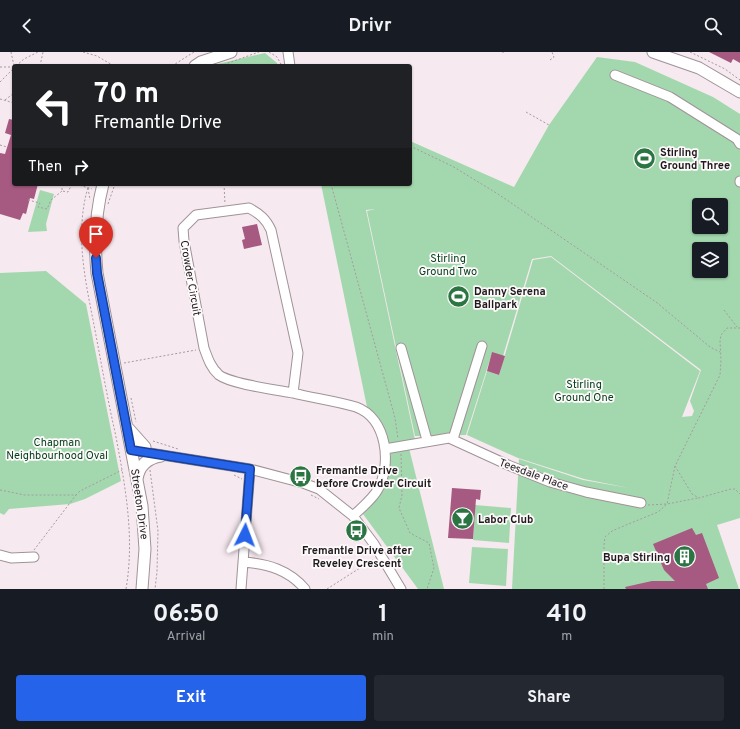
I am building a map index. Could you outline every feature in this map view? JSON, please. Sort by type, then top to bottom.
[{"type":"main road","points":[[198,64],[204,56],[214,52]]},
{"type":"main road","points":[[198,64],[231,52]]},
{"type":"main road","points":[[656,52],[698,68],[740,92]]},
{"type":"main road","name":"Streeton Drive","points":[[103,186],[95,223],[94,243],[97,273],[131,425],[131,447],[142,506],[145,549],[142,589]]},
{"type":"main road","points":[[131,425],[147,443]]},
{"type":"main road","points":[[137,479],[140,470],[147,460],[161,456]]},
{"type":"street","points":[[281,52],[287,64]]},
{"type":"street","points":[[287,64],[288,52]]},
{"type":"street","points":[[615,75],[670,97],[737,139],[740,144]]},
{"type":"street","name":"Crowder Circuit","points":[[293,393],[298,353],[271,230],[267,221],[260,213],[249,208],[196,214],[183,228],[184,241],[204,348],[210,365],[220,376],[240,382],[357,408],[376,425],[382,437],[385,449],[385,468],[377,491],[353,516]]},
{"type":"street","points":[[453,439],[482,346]]},
{"type":"street","points":[[401,348],[427,440]]},
{"type":"street","name":"Teesdale Place","points":[[385,449],[427,440],[449,438],[550,482],[586,492],[641,502]]},
{"type":"street","points":[[131,447],[147,443],[174,452],[250,469],[303,483],[319,489],[353,516],[374,544],[401,589]]},
{"type":"street","points":[[131,447],[173,458],[181,453]]},
{"type":"street","points":[[241,589],[250,469]]},
{"type":"street","points":[[0,555],[11,558],[30,557]]},
{"type":"street","points":[[244,562],[276,567],[290,575],[305,589]]},
{"type":"path","points":[[11,52],[14,64]]},
{"type":"path","points":[[18,64],[24,59],[38,52]]},
{"type":"path","points":[[40,64],[43,52]]},
{"type":"path","points":[[84,52],[97,56],[111,64]]},
{"type":"path","points":[[175,64],[194,52]]},
{"type":"path","points":[[226,64],[259,52]]},
{"type":"path","points":[[269,52],[286,64]]},
{"type":"path","points":[[550,60],[554,58],[552,52]]},
{"type":"path","points":[[690,52],[725,69],[740,80]]},
{"type":"path","points":[[0,67],[12,67]]},
{"type":"path","points":[[0,82],[12,70]]},
{"type":"path","points":[[4,101],[12,95]]},
{"type":"path","points":[[0,99],[12,103]]},
{"type":"path","points":[[526,112],[549,125]]},
{"type":"path","points":[[0,145],[7,147]]},
{"type":"path","points":[[412,147],[452,166],[498,194],[656,302],[710,347],[720,352]]},
{"type":"path","points":[[62,186],[62,191]]},
{"type":"path","points":[[28,200],[40,203],[38,207],[47,209],[51,200],[62,191],[68,192],[71,186]]},
{"type":"path","points":[[84,186],[88,187],[82,214],[82,259],[122,469],[130,531],[126,589]]},
{"type":"path","points":[[108,206],[114,186]]},
{"type":"path","points":[[224,186],[226,210]]},
{"type":"path","points":[[333,186],[395,418],[399,446],[402,495],[400,508],[410,533],[429,544],[434,568],[428,589]]},
{"type":"path","points":[[724,310],[737,328]]},
{"type":"path","points":[[604,589],[605,537],[626,525],[658,512],[667,504],[675,466],[720,375],[720,341],[723,331],[731,327],[740,328]]},
{"type":"path","points":[[123,363],[204,348]]},
{"type":"path","points":[[130,393],[131,425]]},
{"type":"path","points":[[147,443],[181,453]]},
{"type":"path","points":[[150,465],[158,531],[157,572],[154,589]]},
{"type":"path","points":[[675,466],[692,494],[699,498]]},
{"type":"path","points":[[30,557],[80,491],[122,469]]},
{"type":"path","points":[[231,474],[239,476],[242,481],[248,483]]},
{"type":"path","points":[[641,502],[651,506],[667,504],[699,498],[731,489],[735,489],[740,494]]},
{"type":"path","points":[[0,490],[25,495],[76,495]]},
{"type":"path","points":[[311,495],[323,501]]},
{"type":"path","points":[[327,589],[375,559],[372,554]]},
{"type":"green space","points":[[265,53],[277,64],[218,64]]},
{"type":"green space","points":[[597,57],[635,62],[713,97],[740,114],[740,518],[717,525],[739,589],[512,589],[519,459],[583,480],[629,488],[584,479],[518,458],[467,435],[487,371],[499,375],[533,260],[551,257],[700,371],[682,417],[692,416],[694,411],[690,401],[701,370],[551,256],[532,259],[503,356],[492,353],[466,435],[415,436],[367,211],[375,209],[366,210],[415,440],[388,445],[377,420],[367,407],[321,186],[412,186],[412,142],[514,187],[549,125]]},
{"type":"green space","points":[[40,190],[54,194],[46,224],[47,231],[28,232]]},
{"type":"green space","name":"Chapman Neighbourhood Oval","points":[[46,271],[86,304],[121,481],[85,499],[70,504],[9,509],[4,515],[0,513],[0,273]]},
{"type":"green space","points":[[409,448],[444,589],[418,589],[363,514],[382,487],[392,450]]},
{"type":"green space","points":[[475,505],[511,508],[509,543],[473,540]]},
{"type":"green space","points":[[472,547],[508,549],[506,586],[469,583]]},
{"type":"building","points":[[709,52],[740,52],[740,63],[733,59],[731,63]]},
{"type":"building","points":[[9,119],[12,120],[12,186],[37,186],[34,199],[30,198],[26,214],[23,213],[20,220],[0,214],[0,153],[5,154],[11,135],[5,133]]},
{"type":"building","points":[[257,224],[262,245],[244,249],[242,240],[245,239],[242,227]]},
{"type":"building","points":[[492,352],[505,356],[499,375],[487,371]]},
{"type":"building","name":"Labor Club","points":[[452,488],[481,490],[480,500],[476,499],[473,539],[448,538]]},
{"type":"building","name":"Bupa Stirling","points":[[692,528],[696,535],[702,533],[719,578],[706,584],[708,589],[626,589],[625,587],[652,581],[675,581],[664,570],[653,544]]},
{"type":"place","name":"Stirling Ground Three","points":[[644,158]]},
{"type":"place","name":"Danny Serena Ballpark","points":[[459,297]]},
{"type":"place","name":"Fremantle Drive before Crowder Circuit","points":[[300,476]]},
{"type":"place","name":"Labor Club","points":[[462,519]]},
{"type":"place","name":"Fremantle Drive after Reveley Crescent","points":[[357,530]]},
{"type":"place","name":"Bupa Stirling","points":[[685,557]]},
{"type":"route","points":[[96,258],[97,273],[131,450],[173,458],[179,457],[250,469],[245,535]]},
{"type":"park label","name":"Stirling Ground Two","points":[[448,264]]},
{"type":"park label","name":"Stirling Ground One","points":[[584,390]]}]
